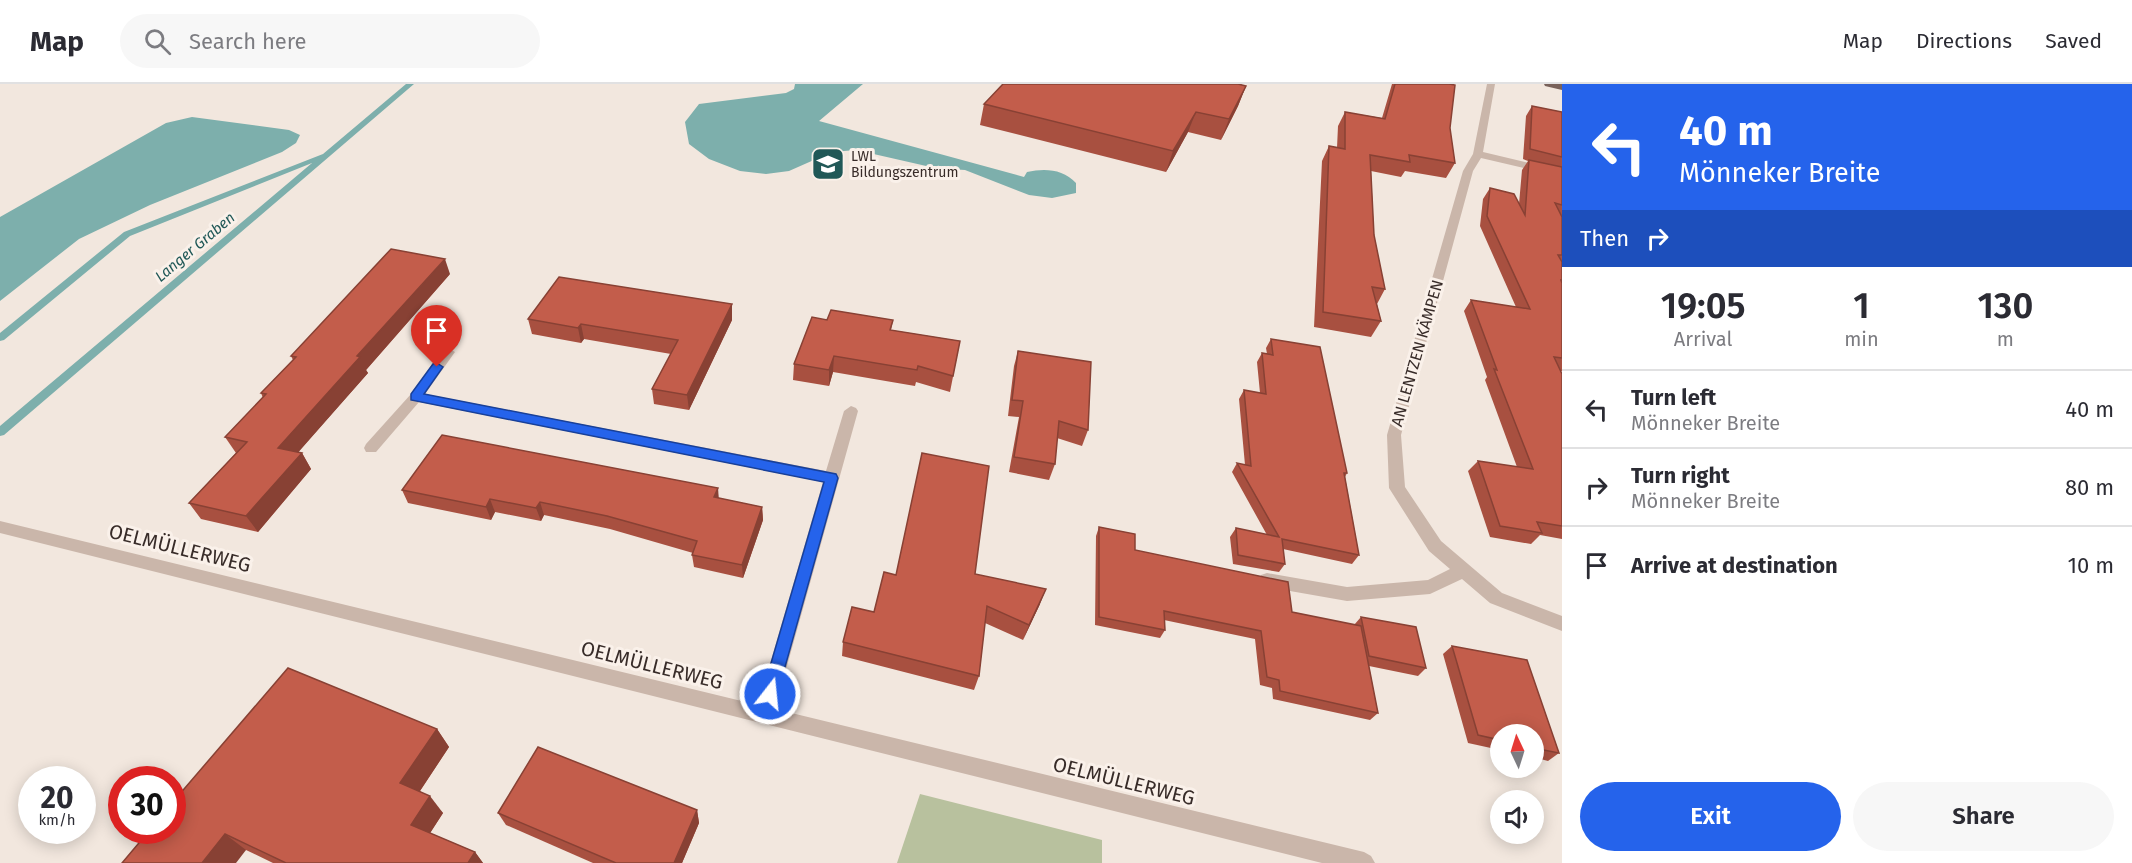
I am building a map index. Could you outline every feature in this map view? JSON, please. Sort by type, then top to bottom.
[{"type":"main road","points":[[1548,84],[1562,87]]},
{"type":"street","name":"AN LENTZEN KÄMPEN","points":[[1491,84],[1478,154],[1468,171],[1394,435],[1397,488],[1435,546],[1463,570],[1497,598],[1562,624]]},
{"type":"street","points":[[1478,154],[1562,174]]},
{"type":"street","points":[[371,448],[416,397],[448,352]]},
{"type":"street","points":[[416,397],[832,478]]},
{"type":"street","points":[[764,716],[851,411]]},
{"type":"street","name":"OELMÜLLERWEG","points":[[0,527],[1364,863]]},
{"type":"street","points":[[1248,576],[1347,594],[1430,587],[1463,570]]},
{"type":"green space","points":[[920,794],[1102,840],[1102,863],[897,863]]},
{"type":"water","points":[[795,84],[863,84],[819,121],[1024,177],[1027,172],[1034,171],[1060,172],[1076,183],[1076,193],[1052,198],[1029,195],[965,170],[935,168],[856,150],[832,152],[789,171],[766,174],[740,171],[709,159],[689,144],[685,122],[699,104],[786,93],[794,89]]},
{"type":"water","points":[[192,117],[289,130],[300,135],[296,143],[282,152],[150,205],[79,239],[0,301],[0,217],[166,123]]},
{"type":"building","points":[[1003,84],[1238,84],[1246,86],[1229,119],[1196,112],[1173,151],[984,104]]},
{"type":"building","points":[[1395,84],[1455,85],[1450,128],[1455,163],[1409,155],[1410,162],[1370,155],[1374,235],[1385,289],[1372,287],[1381,321],[1323,312],[1329,146],[1345,149],[1345,112],[1385,119]]},
{"type":"building","points":[[1532,106],[1562,112],[1562,157],[1530,149]]},
{"type":"building","points":[[1529,160],[1562,167],[1562,205],[1555,203],[1562,217],[1562,255],[1558,255],[1562,262],[1562,358],[1554,357],[1562,374],[1562,526],[1537,522],[1542,533],[1500,526],[1478,461],[1533,469],[1494,369],[1497,370],[1471,300],[1530,309],[1487,216],[1490,188],[1514,194],[1525,215]]},
{"type":"building","points":[[391,249],[445,259],[278,448],[302,453],[246,516],[189,503],[247,442],[225,437],[266,394],[261,393],[296,357],[291,356]]},
{"type":"building","points":[[559,277],[732,304],[687,395],[652,389],[678,340],[581,324],[578,328],[528,319]]},
{"type":"building","points":[[831,310],[893,320],[890,330],[960,341],[953,376],[918,366],[917,370],[834,356],[829,370],[794,364],[812,317],[827,320]]},
{"type":"building","points":[[1271,339],[1320,347],[1347,473],[1344,473],[1359,555],[1282,539],[1285,564],[1238,555],[1236,528],[1279,537],[1237,463],[1251,466],[1244,390],[1266,394],[1262,353],[1273,355]]},
{"type":"building","points":[[1018,351],[1091,362],[1088,430],[1059,421],[1055,464],[1014,457],[1023,401],[1012,400]]},
{"type":"building","points":[[442,435],[718,488],[714,497],[762,507],[742,565],[692,555],[697,541],[607,516],[540,502],[536,508],[490,499],[486,507],[402,490]]},
{"type":"building","points":[[922,453],[989,466],[975,574],[1046,589],[1029,625],[987,606],[979,676],[843,642],[852,607],[874,612],[884,572],[896,575]]},
{"type":"building","points":[[1099,527],[1135,534],[1135,550],[1288,582],[1292,612],[1361,626],[1378,713],[1280,691],[1279,680],[1267,677],[1261,631],[1164,611],[1165,630],[1099,617]]},
{"type":"building","points":[[1361,617],[1416,627],[1426,668],[1369,656]]},
{"type":"building","points":[[1452,646],[1527,660],[1559,753],[1544,750],[1544,724],[1490,724],[1490,738],[1478,735]]},
{"type":"building","points":[[288,668],[437,729],[400,783],[430,796],[411,825],[475,852],[468,863],[286,863],[225,834],[202,863],[122,863],[138,844],[186,844],[186,787]]},
{"type":"building","points":[[538,747],[697,810],[674,863],[616,863],[498,813]]},
{"type":"waterway","name":"Langer Graben","points":[[0,432],[410,84]]},
{"type":"waterway","points":[[0,338],[127,234],[322,156]]},
{"type":"place","name":"LWL Bildungszentrum","points":[[828,164]]},
{"type":"route","points":[[437,367],[416,397],[832,478],[770,694]]}]
